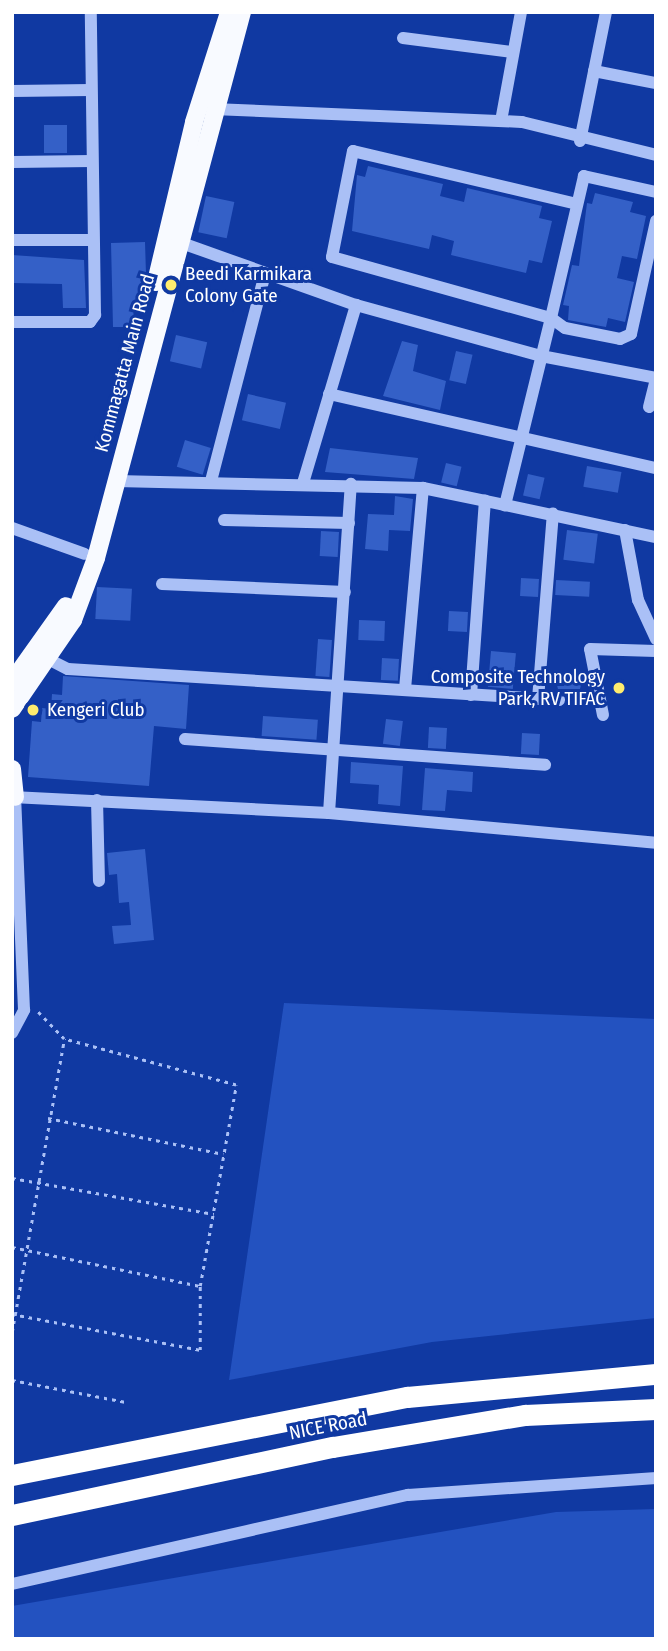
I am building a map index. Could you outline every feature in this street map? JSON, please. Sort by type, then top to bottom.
[{"type":"highway","name":"NICE Road","points":[[12,1475],[407,1397],[656,1374]]},
{"type":"highway","name":"NICE Road","points":[[12,1515],[333,1447],[526,1415],[656,1409]]},
{"type":"main road","name":"Kommagatta Main Road","points":[[12,709],[50,660],[96,558],[229,12]]},
{"type":"main road","name":"Kommagatta Main Road","points":[[12,682],[63,615],[86,554],[173,240],[242,12]]},
{"type":"main road","points":[[12,769],[14,797]]},
{"type":"street","points":[[12,322],[90,322],[90,12]]},
{"type":"street","points":[[501,121],[521,12]]},
{"type":"street","points":[[580,141],[606,12]]},
{"type":"street","points":[[403,38],[513,52]]},
{"type":"street","points":[[594,71],[656,83]]},
{"type":"street","points":[[12,91],[91,90]]},
{"type":"street","points":[[214,110],[501,121],[543,126],[580,141],[656,155]]},
{"type":"street","points":[[577,204],[353,151],[332,257],[551,318],[592,334],[620,339],[631,334],[656,220]]},
{"type":"street","points":[[12,162],[92,161]]},
{"type":"street","points":[[505,505],[584,176],[656,192]]},
{"type":"street","points":[[12,240],[92,240]]},
{"type":"street","points":[[173,240],[356,305],[541,356],[656,378],[649,407]]},
{"type":"street","points":[[211,481],[265,273]]},
{"type":"street","points":[[303,483],[356,305]]},
{"type":"street","points":[[329,394],[521,440],[656,468]]},
{"type":"street","points":[[116,481],[351,484],[423,488],[656,537]]},
{"type":"street","points":[[329,813],[340,685],[351,484]]},
{"type":"street","points":[[405,690],[423,488]]},
{"type":"street","points":[[471,695],[485,501]]},
{"type":"street","points":[[538,699],[553,514]]},
{"type":"street","points":[[223,520],[349,523]]},
{"type":"street","points":[[12,528],[86,554]]},
{"type":"street","points":[[625,530],[638,600],[656,639]]},
{"type":"street","points":[[162,584],[345,592]]},
{"type":"street","points":[[603,715],[590,649],[656,651]]},
{"type":"street","points":[[50,660],[68,669],[559,701]]},
{"type":"street","points":[[186,739],[545,765]]},
{"type":"street","points":[[12,1032],[18,998],[14,797],[329,813],[656,843]]},
{"type":"street","points":[[97,800],[99,881]]},
{"type":"street","points":[[12,1584],[408,1494],[656,1478]]},
{"type":"path","points":[[14,1314],[200,1350],[200,1286],[236,1085],[64,1040],[18,998]]},
{"type":"path","points":[[12,1332],[64,1040]]},
{"type":"path","points":[[48,1118],[223,1154]]},
{"type":"path","points":[[12,1178],[214,1214]]},
{"type":"path","points":[[12,1248],[200,1286]]},
{"type":"path","points":[[12,1380],[126,1402]]},
{"type":"shaded area","points":[[284,1003],[656,1019],[656,1318],[432,1342],[229,1380]]},
{"type":"shaded area","points":[[656,1509],[656,1639],[12,1639],[12,1606],[556,1512]]},
{"type":"building","points":[[44,125],[67,125],[67,153],[44,153]]},
{"type":"building","points":[[368,166],[443,184],[440,196],[464,202],[467,188],[542,206],[539,218],[552,221],[542,263],[529,260],[526,273],[451,255],[454,241],[432,235],[429,249],[352,231],[357,175],[365,177]]},
{"type":"building","points":[[595,193],[633,202],[630,212],[646,216],[637,259],[622,256],[617,278],[634,282],[625,322],[608,318],[606,327],[568,320],[569,306],[563,305],[572,265],[579,266],[587,203],[592,204]]},
{"type":"building","points":[[206,196],[234,202],[227,238],[198,232]]},
{"type":"building","points":[[145,242],[146,274],[141,302],[133,302],[134,327],[113,327],[111,243]]},
{"type":"building","points":[[12,255],[84,260],[86,308],[63,308],[62,284],[12,283]]},
{"type":"building","points":[[176,335],[207,342],[201,369],[170,361]]},
{"type":"building","points":[[402,341],[418,345],[413,371],[446,381],[440,410],[383,396]]},
{"type":"building","points":[[456,351],[473,355],[466,384],[449,380]]},
{"type":"building","points":[[248,394],[286,403],[280,429],[242,420]]},
{"type":"building","points":[[185,440],[211,448],[203,475],[177,467]]},
{"type":"building","points":[[330,448],[418,458],[414,479],[325,472]]},
{"type":"building","points":[[446,463],[462,467],[457,486],[441,482]]},
{"type":"building","points":[[587,466],[621,472],[618,493],[583,487]]},
{"type":"building","points":[[528,474],[545,478],[540,499],[523,495]]},
{"type":"building","points":[[395,496],[413,499],[410,531],[389,530],[388,551],[365,549],[368,514],[394,515]]},
{"type":"building","points":[[567,530],[598,534],[594,564],[563,560]]},
{"type":"building","points":[[321,531],[339,532],[338,557],[320,556]]},
{"type":"building","points":[[521,578],[539,579],[538,597],[520,596]]},
{"type":"building","points":[[556,580],[590,582],[589,597],[555,595]]},
{"type":"building","points":[[97,587],[132,589],[130,621],[95,619]]},
{"type":"building","points":[[449,611],[468,612],[467,632],[448,631]]},
{"type":"building","points":[[359,620],[385,621],[384,641],[358,640]]},
{"type":"building","points":[[318,639],[332,640],[329,677],[315,676]]},
{"type":"building","points":[[491,651],[516,653],[513,689],[488,687]]},
{"type":"building","points":[[382,658],[399,659],[398,681],[381,680]]},
{"type":"building","points":[[569,672],[580,679],[581,684],[574,695],[569,696],[558,689],[557,684],[564,673]]},
{"type":"building","points":[[63,676],[189,685],[186,729],[154,726],[149,786],[28,777],[32,721],[41,722],[42,708],[51,709],[52,694],[62,695]]},
{"type":"building","points":[[263,716],[318,720],[316,740],[262,736]]},
{"type":"building","points":[[386,719],[403,721],[400,746],[383,744]]},
{"type":"building","points":[[429,727],[447,728],[446,749],[428,748]]},
{"type":"building","points":[[522,733],[540,734],[539,755],[521,754]]},
{"type":"building","points":[[351,762],[403,766],[400,806],[378,804],[379,785],[350,783]]},
{"type":"building","points":[[425,768],[473,772],[472,792],[447,790],[445,811],[422,810]]},
{"type":"building","points":[[145,849],[154,940],[114,944],[112,926],[131,925],[129,902],[119,903],[117,874],[109,875],[107,853]]},
{"type":"place","name":"Beedi Karmikara Colony Gate","points":[[171,285]]},
{"type":"place","name":"Composite Technology Park, RV TIFAC","points":[[619,688]]},
{"type":"place","name":"Kengeri Club","points":[[33,710]]}]
